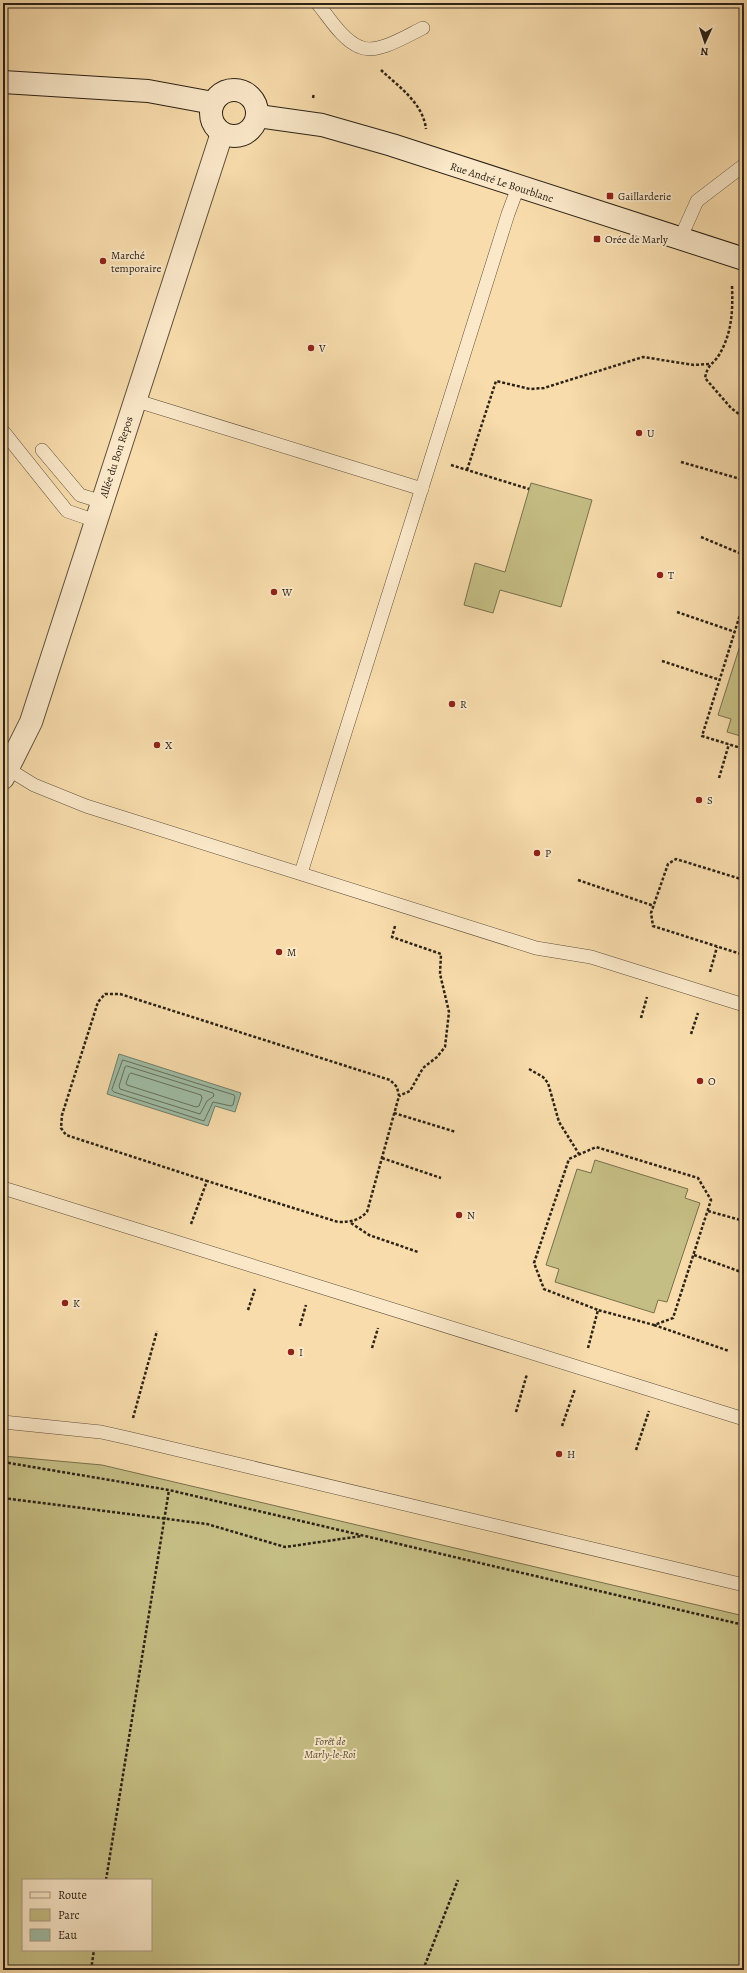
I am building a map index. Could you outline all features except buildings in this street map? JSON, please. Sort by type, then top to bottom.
[{"type":"street","points":[[3,82],[148,91],[213,103]]},
{"type":"street","points":[[239,89],[251,96],[255,102],[258,116],[251,129],[244,134],[237,136],[222,133],[213,123],[211,116],[213,103],[218,96],[224,92],[239,89]]},
{"type":"street","name":"Rue André Le Bourblanc","points":[[258,116],[322,125],[392,145],[518,188],[744,260]]},
{"type":"street","name":"Allée du Bon Repos","points":[[6,773],[31,722],[134,400],[222,133]]},
{"type":"lane","points":[[317,3],[346,37],[360,48],[376,48],[388,45],[423,28]]},
{"type":"lane","points":[[680,239],[697,201],[744,165]]},
{"type":"lane","points":[[301,873],[508,214],[518,188]]},
{"type":"lane","points":[[134,400],[422,489]]},
{"type":"lane","points":[[3,430],[66,511],[99,511]]},
{"type":"lane","points":[[42,450],[80,495],[99,511]]},
{"type":"lane","points":[[6,773],[86,806],[401,906],[536,948],[591,957],[744,1005]]},
{"type":"lane","points":[[3,1188],[744,1419]]},
{"type":"lane","points":[[3,1422],[100,1432],[128,1438],[744,1585]]},
{"type":"path","points":[[360,48],[414,102],[425,118],[426,129]]},
{"type":"path","points":[[732,286],[731,325],[718,357],[710,364],[705,378],[731,408],[744,418]]},
{"type":"path","points":[[467,470],[496,381],[530,389],[544,388],[643,357],[694,366],[710,364]]},
{"type":"path","points":[[432,458],[529,489]]},
{"type":"path","points":[[681,462],[744,480]]},
{"type":"path","points":[[701,538],[744,555]]},
{"type":"path","points":[[744,602],[702,736],[744,749]]},
{"type":"path","points":[[677,612],[735,632]]},
{"type":"path","points":[[662,661],[720,680]]},
{"type":"path","points":[[719,778],[729,744]]},
{"type":"path","points":[[744,880],[676,859],[668,864],[652,913],[653,926],[744,955]]},
{"type":"path","points":[[578,880],[654,906]]},
{"type":"path","points":[[399,1096],[410,1091],[423,1068],[437,1057],[445,1047],[449,1012],[440,974],[441,954],[392,937],[401,906]]},
{"type":"path","points":[[705,993],[717,947]]},
{"type":"path","points":[[105,994],[120,994],[390,1080],[397,1087],[399,1096],[367,1212],[361,1219],[351,1222],[338,1222],[207,1181],[66,1135],[61,1128],[62,1115],[98,1002],[105,994]]},
{"type":"path","points":[[529,1069],[543,1077],[548,1083],[560,1122],[579,1154]]},
{"type":"path","points":[[394,1113],[456,1132]]},
{"type":"path","points":[[654,1325],[673,1318],[711,1200],[698,1178],[596,1147],[569,1159],[534,1263],[544,1289],[598,1310],[654,1325],[729,1351]]},
{"type":"path","points":[[382,1158],[441,1178]]},
{"type":"path","points":[[184,1245],[207,1181]]},
{"type":"path","points":[[708,1210],[744,1221]]},
{"type":"path","points":[[351,1222],[369,1235],[418,1252]]},
{"type":"path","points":[[694,1255],[744,1273]]},
{"type":"path","points":[[562,1426],[582,1369],[598,1310]]},
{"type":"path","points":[[128,1438],[157,1331]]},
{"type":"path","points":[[516,1412],[533,1354]]},
{"type":"path","points":[[636,1450],[656,1392]]},
{"type":"path","points":[[3,1462],[169,1490],[744,1625]]},
{"type":"path","points":[[106,1879],[169,1490]]},
{"type":"path","points":[[3,1498],[207,1524],[285,1546],[364,1536]]},
{"type":"path","points":[[423,1970],[458,1880]]},
{"type":"path","points":[[91,1970],[94,1951]]},
{"type":"green space","points":[[531,483],[592,500],[561,607],[500,590],[493,613],[464,605],[475,563],[505,572]]},
{"type":"green space","points":[[744,633],[744,737],[727,732],[731,719],[718,715]]},
{"type":"green space","points":[[595,1160],[688,1189],[685,1198],[700,1203],[667,1302],[658,1300],[654,1313],[555,1282],[559,1269],[546,1265],[577,1169],[591,1173]]},
{"type":"green space","name":"Forêt de Marly-le-Roi","points":[[3,1456],[102,1465],[744,1616],[744,1970],[3,1970]]},
{"type":"water","points":[[119,1054],[241,1093],[235,1112],[215,1106],[208,1126],[107,1094]]},
{"type":"place","name":"Gaillarderie","points":[[610,196]]},
{"type":"place","name":"Orée de Marly","points":[[597,239]]},
{"type":"place","name":"Marché temporaire","points":[[103,261]]},
{"type":"place","name":"V","points":[[311,348]]},
{"type":"place","name":"U","points":[[639,433]]},
{"type":"place","name":"T","points":[[660,575]]},
{"type":"place","name":"W","points":[[274,592]]},
{"type":"place","name":"R","points":[[452,704]]},
{"type":"place","name":"X","points":[[157,745]]},
{"type":"place","name":"S","points":[[699,800]]},
{"type":"place","name":"P","points":[[537,853]]},
{"type":"place","name":"M","points":[[279,952]]},
{"type":"place","name":"O","points":[[700,1081]]},
{"type":"place","name":"N","points":[[459,1215]]},
{"type":"place","name":"K","points":[[65,1303]]},
{"type":"place","name":"I","points":[[291,1352]]},
{"type":"place","name":"H","points":[[559,1454]]}]
